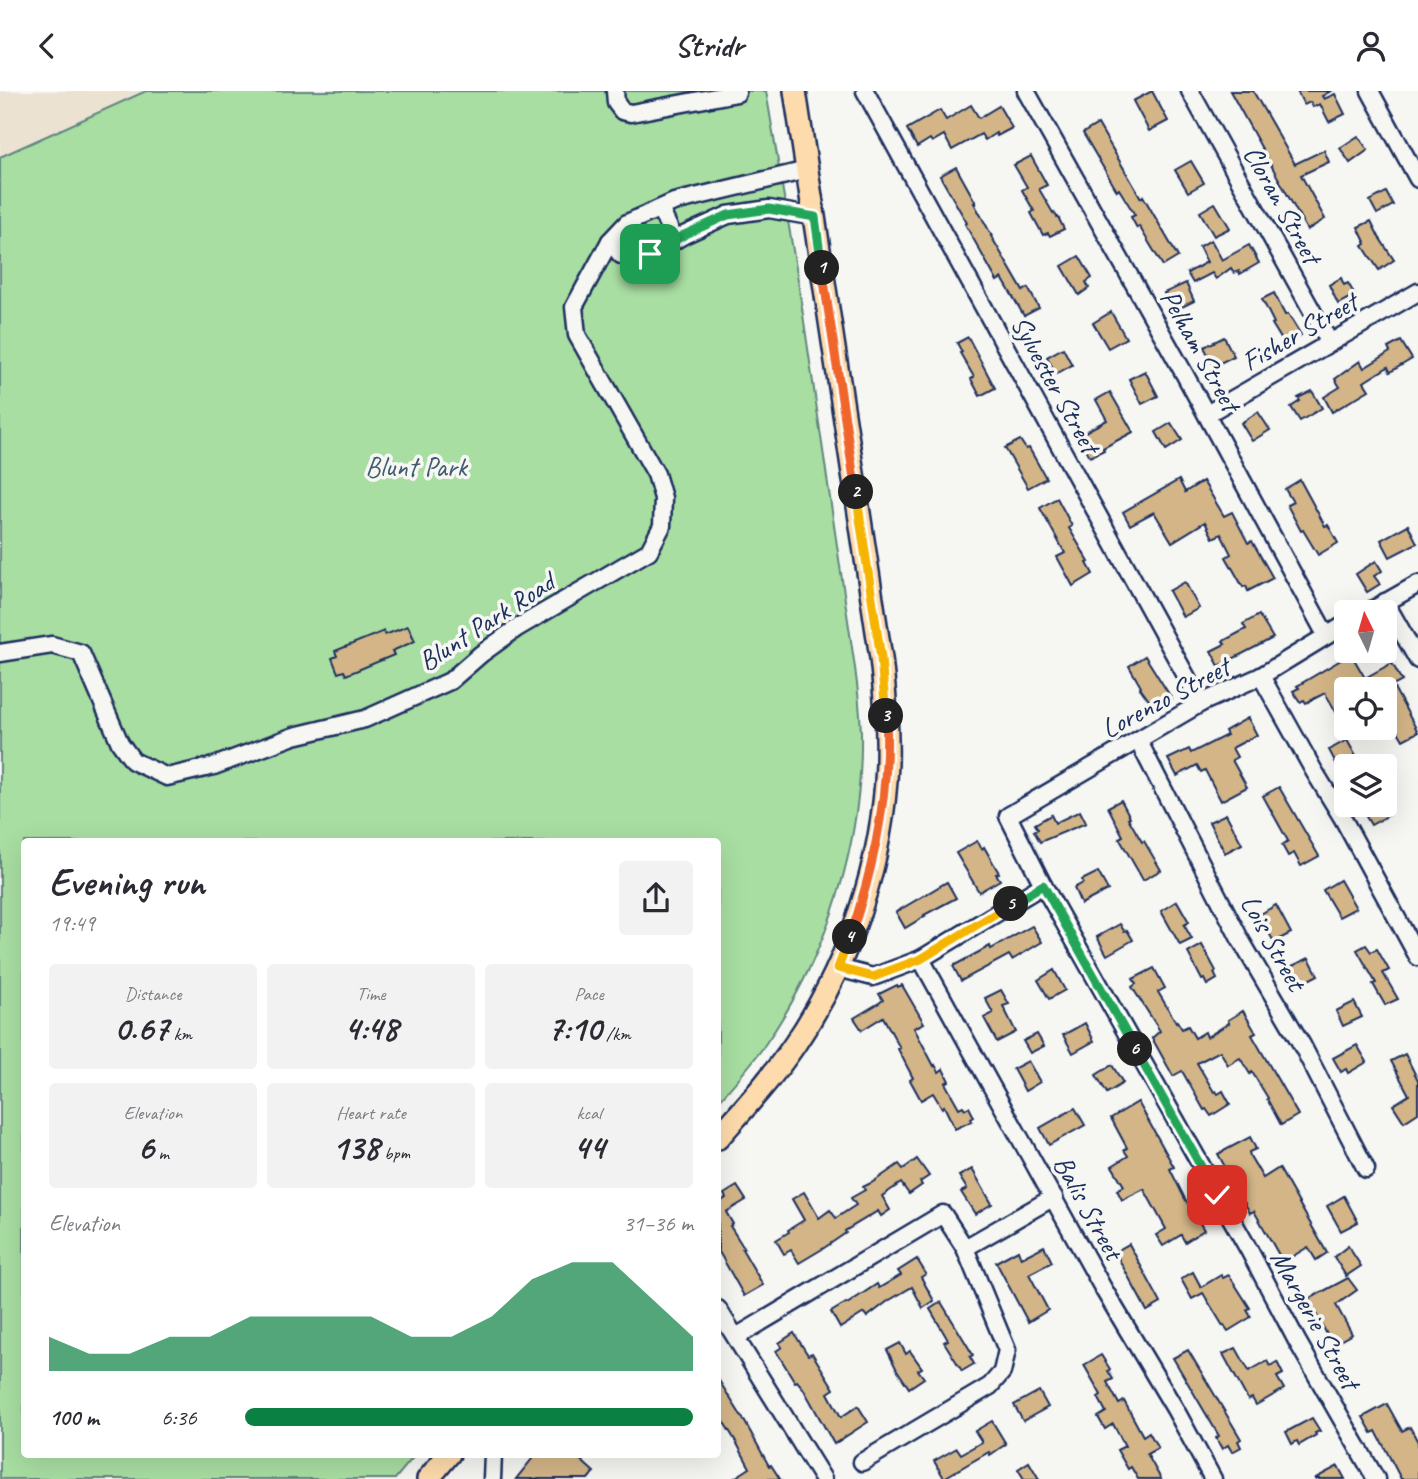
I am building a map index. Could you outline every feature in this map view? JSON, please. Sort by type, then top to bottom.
[{"type":"main road","points":[[721,1135],[783,1061],[810,1021],[838,968],[858,916],[875,851],[886,786],[886,707],[881,658],[795,91]]},
{"type":"main road","points":[[428,1479],[446,1458]]},
{"type":"street","points":[[615,91],[618,107],[631,113],[741,92]]},
{"type":"street","name":"Sylvester Street","points":[[865,91],[1201,703]]},
{"type":"street","name":"Pelham Street","points":[[1026,91],[1326,635]]},
{"type":"street","name":"Cloran Street","points":[[1190,91],[1331,343]]},
{"type":"street","points":[[1370,91],[1418,179]]},
{"type":"street","name":"Blunt Park Road","points":[[0,653],[52,645],[81,653],[121,743],[133,761],[167,777],[214,766],[294,736],[365,719],[450,681],[517,628],[649,551],[662,526],[663,498],[656,474],[576,335],[574,307],[610,241],[627,223],[690,198],[807,170]]},
{"type":"street","points":[[690,198],[700,227]]},
{"type":"street","points":[[660,209],[675,240]]},
{"type":"street","points":[[610,241],[621,255],[634,257],[650,254],[728,215],[769,209],[815,217]]},
{"type":"street","name":"Fisher Street","points":[[1207,415],[1418,292]]},
{"type":"street","points":[[1389,600],[1418,584]]},
{"type":"street","points":[[1397,623],[1418,660]]},
{"type":"street","name":"Lorenzo Street","points":[[1008,816],[1201,703],[1261,676],[1334,631]]},
{"type":"street","points":[[1261,676],[1418,957]]},
{"type":"street","name":"Lois Street","points":[[1139,740],[1240,939],[1302,1045],[1366,1169]]},
{"type":"street","name":"Margerie Street","points":[[1008,816],[1043,885],[1376,1479]]},
{"type":"street","points":[[838,968],[873,977],[921,959],[1043,885]]},
{"type":"street","name":"Balis Street","points":[[921,959],[1104,1290],[1213,1479]]},
{"type":"street","points":[[965,1248],[1054,1197]]},
{"type":"street","points":[[736,1337],[943,1214],[965,1248],[1007,1350],[1002,1372],[990,1386],[862,1462]]},
{"type":"street","points":[[721,1314],[823,1479]]},
{"type":"street","points":[[492,1479],[493,1458]]},
{"type":"shaded area","points":[[0,91],[146,91],[0,157]]},
{"type":"green space","name":"Blunt Park","points":[[146,91],[766,91],[797,274],[855,668],[861,732],[860,774],[848,858],[822,938],[785,1014],[757,1056],[721,1099],[721,838],[21,838],[21,1458],[413,1458],[395,1479],[0,1479],[0,157]]},
{"type":"building","points":[[1152,91],[1168,121],[1149,131],[1133,101]]},
{"type":"building","points":[[1230,91],[1253,91],[1295,164],[1324,150],[1329,162],[1301,175],[1325,219],[1307,230]]},
{"type":"building","points":[[1297,91],[1331,91],[1322,96],[1324,99],[1335,94],[1345,114],[1329,122],[1320,104],[1313,107],[1310,102],[1304,105]]},
{"type":"building","points":[[971,105],[979,118],[999,106],[1012,128],[985,140],[981,134],[952,150],[944,135],[917,147],[907,129],[940,110],[946,120]]},
{"type":"building","points":[[1098,124],[1178,257],[1163,266],[1139,226],[1137,228],[1131,217],[1135,215],[1119,189],[1117,191],[1083,133]]},
{"type":"building","points":[[1358,136],[1368,150],[1350,163],[1340,148]]},
{"type":"building","points":[[1031,156],[1047,185],[1039,189],[1064,229],[1050,236],[1048,233],[1043,235],[1031,213],[1034,211],[1022,190],[1027,187],[1014,165]]},
{"type":"building","points":[[1191,161],[1204,183],[1188,192],[1175,170]]},
{"type":"building","points":[[956,167],[1023,291],[1028,288],[1039,308],[1024,316],[1002,278],[997,281],[940,176]]},
{"type":"building","points":[[1386,192],[1393,205],[1377,214],[1370,201]]},
{"type":"building","points":[[1215,203],[1230,228],[1214,236],[1200,212]]},
{"type":"building","points":[[1371,221],[1394,260],[1379,270],[1363,246],[1366,244],[1358,227]]},
{"type":"building","points":[[1211,240],[1222,260],[1249,245],[1259,263],[1240,274],[1239,271],[1234,273],[1231,268],[1216,279],[1212,273],[1193,283],[1187,273],[1207,262],[1199,247]]},
{"type":"building","points":[[1079,256],[1092,278],[1086,282],[1089,288],[1079,295],[1062,266]]},
{"type":"building","points":[[1341,278],[1344,285],[1348,283],[1355,295],[1338,304],[1329,285]]},
{"type":"building","points":[[1186,283],[1194,301],[1172,312],[1164,293]]},
{"type":"building","points":[[1274,293],[1285,315],[1288,314],[1301,335],[1285,345],[1272,324],[1274,323],[1262,299]]},
{"type":"building","points":[[1111,312],[1126,338],[1108,348],[1093,323]]},
{"type":"building","points":[[968,337],[995,388],[980,396],[957,343]]},
{"type":"building","points":[[1224,337],[1234,356],[1214,366],[1204,347]]},
{"type":"building","points":[[1401,341],[1412,359],[1390,372],[1388,367],[1364,382],[1369,390],[1332,412],[1324,397],[1340,387],[1335,379],[1360,361],[1364,368],[1390,352],[1388,348]]},
{"type":"building","points":[[1063,348],[1072,365],[1056,374],[1047,357]]},
{"type":"building","points":[[1145,371],[1158,396],[1142,404],[1129,379]]},
{"type":"building","points":[[1312,391],[1322,408],[1300,421],[1291,407],[1300,401],[1298,398]]},
{"type":"building","points":[[1110,392],[1133,432],[1090,457],[1079,435],[1107,420],[1096,400]]},
{"type":"building","points":[[1258,412],[1270,430],[1252,441],[1241,423]]},
{"type":"building","points":[[1171,423],[1182,440],[1166,450],[1156,432]]},
{"type":"building","points":[[1020,440],[1026,449],[1029,448],[1046,478],[1028,488],[1005,448]]},
{"type":"building","points":[[1179,480],[1185,492],[1203,481],[1224,516],[1232,512],[1248,543],[1252,541],[1273,578],[1248,591],[1246,586],[1243,587],[1226,557],[1231,554],[1221,534],[1213,538],[1205,522],[1172,542],[1154,512],[1130,525],[1123,512]]},
{"type":"building","points":[[1300,480],[1325,526],[1328,525],[1338,543],[1318,555],[1287,505],[1293,502],[1285,489]]},
{"type":"building","points":[[1057,498],[1093,574],[1073,586],[1057,557],[1065,553],[1040,508]]},
{"type":"building","points":[[1408,525],[1417,543],[1390,557],[1381,540]]},
{"type":"building","points":[[1376,561],[1382,571],[1374,576],[1380,584],[1367,592],[1356,574]]},
{"type":"building","points":[[1185,582],[1199,608],[1183,617],[1169,591]]},
{"type":"building","points":[[1259,615],[1273,638],[1219,666],[1211,651],[1246,629],[1243,624]]},
{"type":"building","points":[[408,626],[415,641],[392,651],[394,655],[346,675],[344,671],[338,673],[332,658],[337,656],[335,651],[384,631],[385,635]]},
{"type":"building","points":[[1145,656],[1172,699],[1156,710],[1140,688],[1129,666]]},
{"type":"building","points":[[1336,663],[1356,663],[1364,677],[1334,677],[1334,708],[1325,693],[1306,703],[1304,700],[1300,702],[1293,691],[1299,688],[1297,686]]},
{"type":"building","points":[[1392,663],[1402,681],[1397,684],[1397,677],[1367,677]]},
{"type":"building","points":[[1397,693],[1418,732],[1403,740],[1397,730]]},
{"type":"building","points":[[1248,718],[1257,735],[1232,748],[1237,757],[1232,760],[1247,787],[1221,801],[1205,770],[1201,772],[1197,765],[1177,776],[1168,759],[1189,749],[1191,753],[1227,735],[1225,731]]},
{"type":"building","points":[[1347,740],[1355,754],[1334,754],[1334,759],[1329,750]]},
{"type":"building","points":[[1279,787],[1319,856],[1301,866],[1294,853],[1288,856],[1282,845],[1288,841],[1263,796]]},
{"type":"building","points":[[1121,800],[1130,817],[1128,818],[1161,870],[1143,880],[1119,838],[1123,836],[1108,807]]},
{"type":"building","points":[[1080,811],[1086,823],[1040,842],[1034,831],[1038,829],[1035,824],[1051,815],[1055,823]]},
{"type":"building","points":[[1226,814],[1242,844],[1225,853],[1209,822]]},
{"type":"building","points":[[1366,817],[1385,817],[1371,825]]},
{"type":"building","points":[[977,841],[982,849],[984,847],[999,873],[996,874],[1000,880],[979,892],[956,853]]},
{"type":"building","points":[[1098,872],[1108,890],[1081,904],[1074,888],[1083,883],[1082,880]]},
{"type":"building","points":[[1340,880],[1356,908],[1339,917],[1323,890]]},
{"type":"building","points":[[947,882],[956,898],[905,928],[896,912]]},
{"type":"building","points":[[1177,901],[1189,922],[1184,925],[1192,939],[1180,945],[1161,911]]},
{"type":"building","points":[[1276,905],[1291,933],[1274,942],[1259,915]]},
{"type":"building","points":[[1120,924],[1133,940],[1107,955],[1097,937]]},
{"type":"building","points":[[1032,926],[1042,942],[1012,960],[1009,955],[961,981],[953,966]]},
{"type":"building","points":[[1202,945],[1216,971],[1214,973],[1217,979],[1207,985],[1188,953]]},
{"type":"building","points":[[1366,945],[1371,952],[1377,949],[1389,970],[1383,973],[1398,999],[1385,1005],[1357,950]]},
{"type":"building","points":[[1309,958],[1318,975],[1301,984],[1292,966]]},
{"type":"building","points":[[1154,968],[1165,988],[1158,992],[1176,1022],[1182,1029],[1188,1026],[1195,1038],[1205,1032],[1207,1037],[1243,1011],[1256,1033],[1252,1035],[1298,1115],[1281,1125],[1252,1072],[1250,1074],[1240,1058],[1228,1065],[1220,1051],[1197,1063],[1214,1092],[1218,1094],[1223,1091],[1230,1104],[1211,1116],[1204,1110],[1182,1071],[1173,1076],[1152,1038],[1160,1031],[1132,987],[1136,984],[1133,979]]},
{"type":"building","points":[[1054,970],[1065,990],[1049,999],[1038,980]]},
{"type":"building","points":[[902,985],[924,1023],[914,1028],[934,1066],[939,1072],[943,1069],[949,1081],[945,1083],[959,1108],[969,1107],[974,1117],[972,1121],[955,1129],[944,1106],[942,1108],[933,1093],[921,1100],[910,1080],[913,1078],[898,1049],[900,1048],[883,1017],[862,1030],[854,1018],[883,1000],[879,994]]},
{"type":"building","points":[[1001,990],[1009,1004],[1003,1006],[1016,1032],[997,1042],[984,1018],[993,1013],[985,998]]},
{"type":"building","points":[[1354,1002],[1362,1017],[1343,1026],[1336,1011]]},
{"type":"building","points":[[1085,1023],[1094,1041],[1073,1053],[1063,1035]]},
{"type":"building","points":[[1037,1034],[1044,1046],[1030,1053],[1023,1041]]},
{"type":"building","points":[[1357,1045],[1367,1062],[1348,1073],[1346,1069],[1341,1072],[1333,1058]]},
{"type":"building","points":[[1405,1054],[1418,1080],[1418,1113],[1404,1122],[1393,1105],[1409,1095],[1391,1061]]},
{"type":"building","points":[[1028,1061],[1040,1082],[1025,1091],[1013,1069]]},
{"type":"building","points":[[1112,1065],[1123,1083],[1107,1093],[1096,1075]]},
{"type":"building","points":[[1138,1102],[1174,1167],[1170,1169],[1184,1197],[1204,1230],[1185,1242],[1181,1235],[1163,1246],[1156,1235],[1166,1229],[1144,1189],[1122,1200],[1117,1190],[1124,1186],[1112,1166],[1128,1156],[1124,1150],[1127,1148],[1111,1118]]},
{"type":"building","points":[[1075,1108],[1085,1125],[1049,1145],[1040,1128]]},
{"type":"building","points":[[1250,1137],[1256,1149],[1249,1152],[1250,1156],[1263,1178],[1279,1168],[1327,1253],[1316,1260],[1308,1247],[1283,1262],[1254,1211],[1250,1213],[1218,1154]]},
{"type":"building","points":[[917,1159],[929,1176],[909,1194],[901,1183],[882,1196],[890,1210],[881,1216],[878,1211],[799,1263],[791,1250],[784,1254],[776,1240],[804,1220],[792,1199],[804,1192],[819,1218],[830,1210],[836,1218],[856,1205],[851,1198],[865,1190],[863,1187],[899,1164],[903,1169]]},
{"type":"building","points":[[972,1169],[992,1204],[975,1214],[961,1192],[967,1189],[959,1176]]},
{"type":"building","points":[[737,1186],[746,1200],[726,1212],[733,1224],[730,1226],[763,1285],[744,1296],[721,1255],[721,1201],[726,1198],[724,1194]]},
{"type":"building","points":[[1344,1196],[1358,1222],[1341,1231],[1327,1206]]},
{"type":"building","points":[[1129,1244],[1161,1303],[1147,1311],[1115,1252]]},
{"type":"building","points":[[1044,1246],[1052,1262],[1029,1274],[1048,1310],[1028,1322],[996,1262],[1018,1250],[1021,1258]]},
{"type":"building","points":[[1348,1246],[1361,1266],[1346,1276],[1334,1257]]},
{"type":"building","points":[[917,1259],[926,1274],[921,1277],[934,1301],[923,1308],[912,1287],[867,1317],[864,1313],[840,1328],[831,1312],[877,1284],[879,1288],[901,1275],[898,1271]]},
{"type":"building","points":[[1193,1272],[1201,1287],[1221,1275],[1223,1278],[1229,1275],[1250,1308],[1247,1310],[1251,1317],[1228,1331],[1203,1293],[1192,1299],[1181,1279]]},
{"type":"building","points":[[1348,1278],[1357,1290],[1336,1305],[1352,1334],[1336,1343],[1332,1336],[1329,1338],[1316,1314],[1313,1315],[1305,1301]]},
{"type":"building","points":[[941,1302],[973,1355],[970,1357],[974,1364],[962,1371],[944,1342],[948,1340],[930,1309]]},
{"type":"building","points":[[794,1333],[808,1355],[812,1353],[834,1389],[828,1393],[841,1417],[858,1406],[868,1422],[834,1444],[803,1388],[795,1382],[776,1351],[782,1347],[779,1343]]},
{"type":"building","points":[[900,1343],[906,1354],[910,1351],[922,1368],[918,1370],[924,1378],[909,1388],[887,1350]]},
{"type":"building","points":[[1236,1348],[1249,1371],[1267,1361],[1270,1366],[1277,1362],[1283,1374],[1277,1377],[1284,1389],[1256,1405],[1252,1398],[1248,1400],[1223,1354]]},
{"type":"building","points":[[1188,1350],[1241,1439],[1238,1441],[1241,1447],[1232,1452],[1228,1445],[1222,1449],[1216,1438],[1219,1436],[1173,1358]]},
{"type":"building","points":[[1101,1355],[1113,1379],[1107,1382],[1119,1404],[1124,1401],[1143,1436],[1149,1432],[1158,1448],[1147,1454],[1161,1479],[1138,1479],[1131,1467],[1128,1469],[1117,1450],[1125,1446],[1113,1424],[1105,1429],[1098,1417],[1106,1412],[1098,1397],[1101,1395],[1084,1365]]},
{"type":"building","points":[[721,1384],[769,1466],[771,1465],[780,1479],[733,1479],[750,1468],[721,1418]]},
{"type":"building","points":[[1039,1391],[1048,1407],[1023,1421],[1014,1405]]},
{"type":"building","points":[[1387,1404],[1402,1431],[1410,1427],[1418,1442],[1418,1479],[1401,1479],[1376,1431],[1372,1433],[1363,1417]]},
{"type":"building","points":[[1312,1418],[1320,1431],[1299,1445],[1297,1441],[1292,1444],[1286,1432]]},
{"type":"building","points":[[992,1421],[1006,1444],[944,1478],[934,1461],[957,1448],[961,1454],[982,1442],[975,1431]]},
{"type":"building","points":[[533,1458],[578,1458],[594,1472],[588,1479],[516,1479]]},
{"type":"building","points":[[1029,1462],[1039,1479],[1024,1479],[1018,1469]]},
{"type":"building","points":[[1338,1466],[1345,1479],[1314,1479]]},
{"type":"route","points":[[650,254],[728,215],[769,209],[815,217],[881,658],[887,717],[886,786],[878,838],[866,890],[838,968],[873,977],[921,959],[1043,885],[1217,1195]]}]
